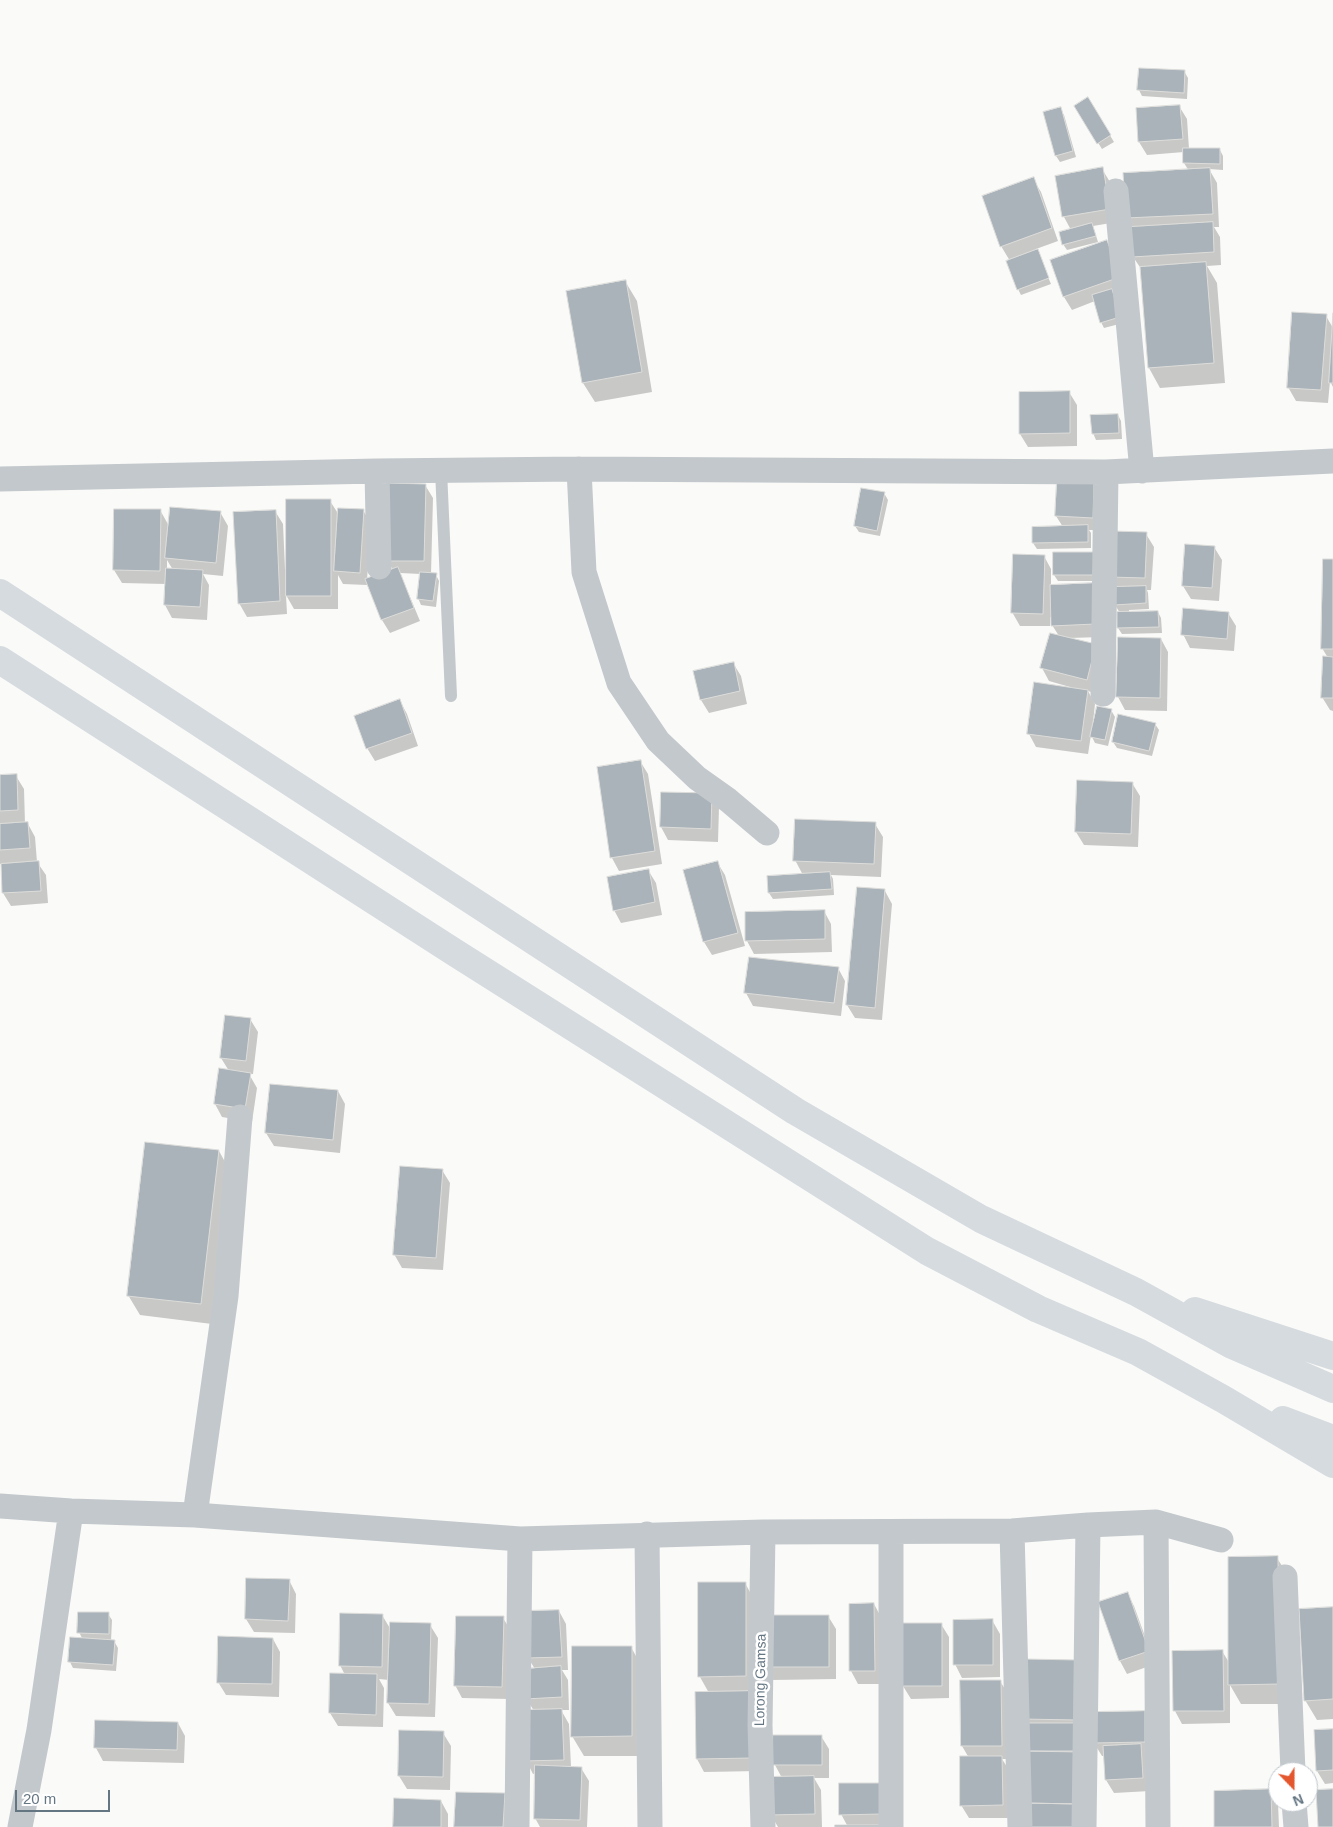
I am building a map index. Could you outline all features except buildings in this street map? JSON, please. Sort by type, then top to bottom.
[{"type":"highway","points":[[0,593],[795,1111],[981,1219],[1136,1292],[1232,1345],[1333,1389]]},
{"type":"highway","points":[[0,660],[454,952],[927,1251],[1038,1309],[1138,1352],[1223,1399],[1333,1464]]},
{"type":"highway","points":[[1136,1292],[1333,1356]]},
{"type":"highway","points":[[1223,1399],[1333,1438]]},
{"type":"street","points":[[1116,191],[1142,471]]},
{"type":"street","points":[[0,480],[378,471],[579,469],[1106,472],[1333,461]]},
{"type":"street","points":[[579,469],[584,572],[619,683],[658,741],[697,778],[728,800],[767,833]]},
{"type":"street","points":[[378,471],[379,567]]},
{"type":"street","points":[[1102,694],[1106,472]]},
{"type":"street","points":[[195,1515],[226,1296],[240,1117]]},
{"type":"street","points":[[0,1506],[71,1511],[195,1515],[520,1538],[764,1532],[1012,1531],[1156,1522],[1221,1540]]},
{"type":"street","points":[[20,1827],[39,1730],[71,1511]]},
{"type":"street","points":[[1156,1522],[1158,1827]]},
{"type":"street","points":[[1084,1827],[1088,1525]]},
{"type":"street","points":[[1012,1531],[1020,1827]]},
{"type":"street","name":"Lorong Gamsa","points":[[763,1827],[760,1725],[764,1532]]},
{"type":"street","points":[[891,1532],[891,1827]]},
{"type":"street","points":[[647,1534],[650,1827]]},
{"type":"street","points":[[517,1827],[520,1538]]},
{"type":"street","points":[[1285,1577],[1293,1762]]},
{"type":"street","points":[[1295,1812],[1296,1827]]},
{"type":"lane","points":[[441,470],[451,696]]}]
